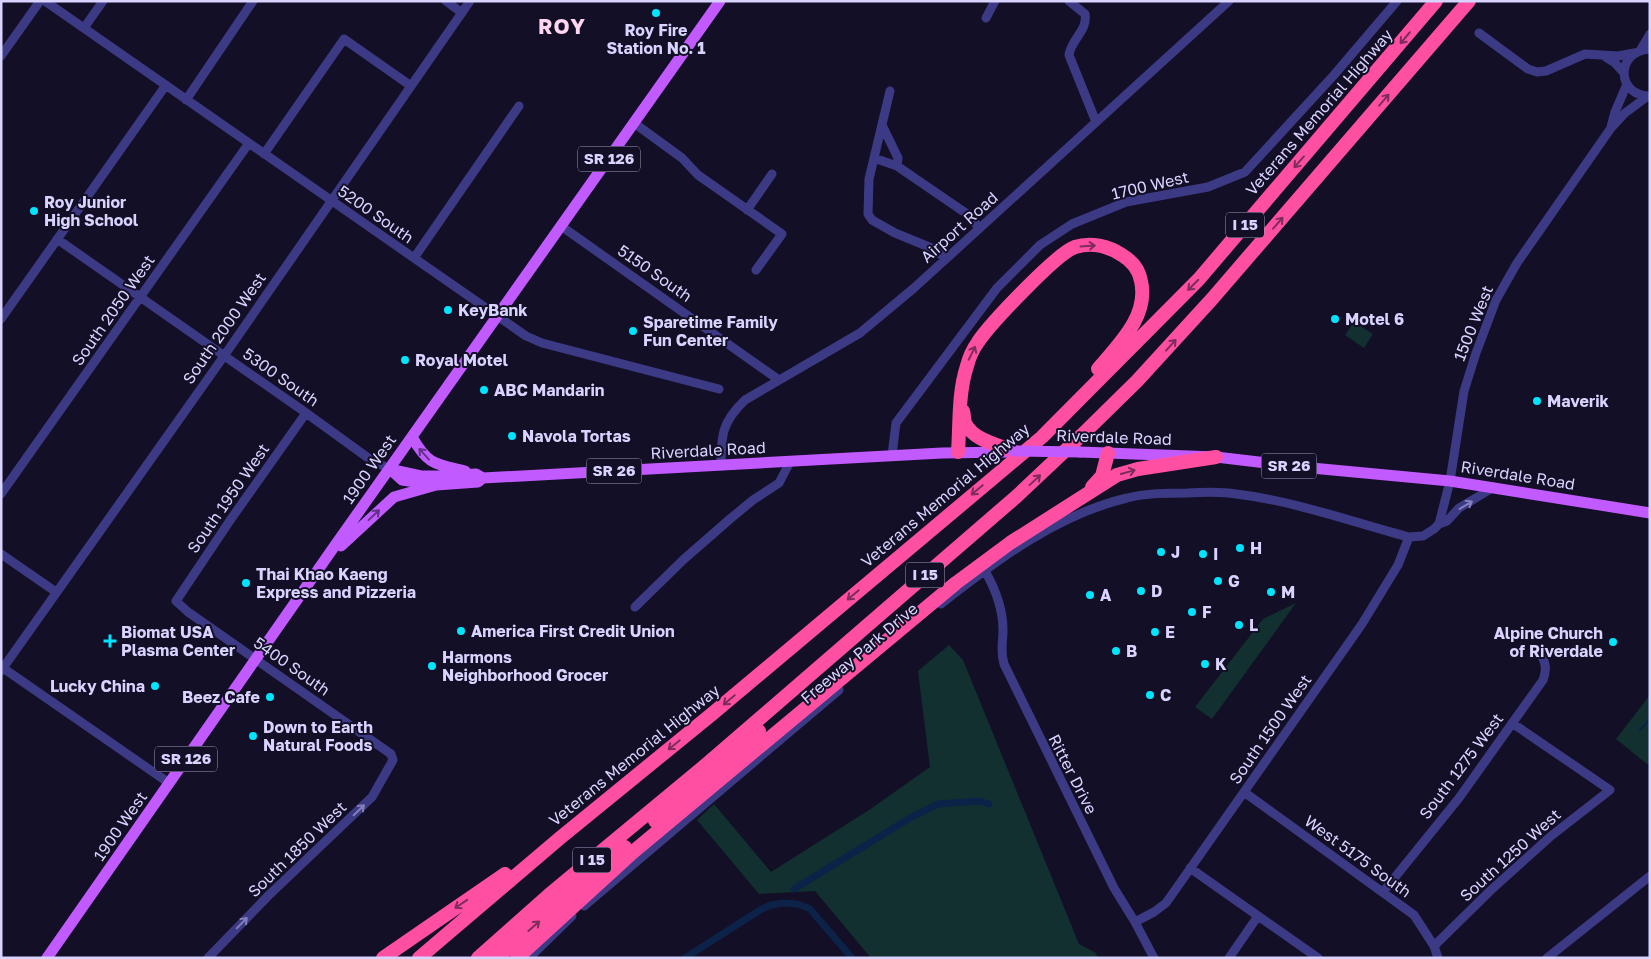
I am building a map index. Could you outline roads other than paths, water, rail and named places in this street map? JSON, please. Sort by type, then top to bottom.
[{"type":"highway","name":"Veterans Memorial Highway","points":[[419,958],[560,838],[712,714],[1042,437],[1199,279],[1436,1]]},
{"type":"highway","name":"I 15","points":[[478,958],[549,895],[714,757],[1017,496],[1138,381],[1469,1]]},
{"type":"highway","points":[[958,452],[963,379],[967,364],[978,341],[1057,258],[1073,248],[1085,245],[1100,245],[1116,251],[1131,260],[1140,274],[1143,287],[1140,312],[1128,333],[1042,437]]},
{"type":"highway","points":[[961,400],[965,422],[970,429],[980,437],[1013,452]]},
{"type":"highway","points":[[1085,495],[1102,476],[1108,453]]},
{"type":"highway","points":[[517,958],[633,852],[956,583],[1010,543],[1117,475],[1127,471],[1216,457]]},
{"type":"highway","points":[[497,958],[989,530],[1017,496]]},
{"type":"highway","points":[[383,958],[560,838]]},
{"type":"main road","name":"1900 West","points":[[47,958],[412,436],[720,1]]},
{"type":"main road","points":[[412,436],[427,459],[437,465],[480,476]]},
{"type":"main road","name":"Riverdale Road","points":[[390,469],[422,476],[480,476],[721,466],[958,452],[1108,453],[1216,457],[1450,481],[1650,513]]},
{"type":"main road","name":"Riverdale Road","points":[[390,469],[402,480],[436,486],[478,482],[480,476]]},
{"type":"main road","points":[[325,560],[394,496],[436,486]]},
{"type":"street","points":[[1,56],[40,1]]},
{"type":"street","name":"5200 South","points":[[45,1],[526,336],[542,344],[719,389]]},
{"type":"street","points":[[84,28],[103,1]]},
{"type":"street","points":[[186,100],[253,1]]},
{"type":"street","points":[[446,1],[462,13]]},
{"type":"street","name":"South 2000 West","points":[[2,669],[224,356],[470,1]]},
{"type":"street","points":[[986,18],[996,1]]},
{"type":"street","points":[[1069,1],[1085,14],[1086,21],[1084,27],[1072,44],[1069,55],[1096,122]]},
{"type":"street","name":"Airport Road","points":[[721,466],[722,434],[734,410],[745,400],[860,333],[946,259],[1229,1]]},
{"type":"street","name":"1700 West","points":[[892,456],[896,423],[997,288],[1040,245],[1072,224],[1126,202],[1208,188],[1245,172],[1334,75],[1397,1]]},
{"type":"street","points":[[1479,33],[1528,68],[1537,72],[1546,71],[1586,54],[1624,56],[1642,50]]},
{"type":"street","points":[[1649,96],[1636,93],[1627,84],[1624,73],[1628,58],[1642,50],[1650,34]]},
{"type":"street","points":[[264,154],[344,39],[411,86]]},
{"type":"street","points":[[1601,55],[1615,63],[1624,73]]},
{"type":"street","name":"1500 West","points":[[1611,128],[1615,112],[1627,84]]},
{"type":"street","points":[[1,319],[166,85]]},
{"type":"street","points":[[890,91],[870,179],[868,214],[872,220],[895,233],[934,249],[946,259]]},
{"type":"street","name":"1500 West","points":[[1439,524],[1450,481],[1456,437],[1467,382],[1496,300],[1517,264],[1611,128],[1625,113],[1649,96]]},
{"type":"street","points":[[414,258],[520,106]]},
{"type":"street","points":[[634,123],[682,158],[698,175],[782,234],[756,270]]},
{"type":"street","points":[[882,125],[898,158],[897,166]]},
{"type":"street","name":"South 2050 West","points":[[1,494],[249,143]]},
{"type":"street","points":[[874,158],[897,166],[970,216],[980,228]]},
{"type":"street","points":[[747,210],[772,174]]},
{"type":"street","name":"5150 South","points":[[562,226],[780,380]]},
{"type":"street","name":"5300 South","points":[[57,239],[371,460],[390,469]]},
{"type":"street","name":"South 1950 West","points":[[176,602],[231,519],[306,413]]},
{"type":"street","points":[[634,607],[684,560],[753,500],[779,483],[790,462]]},
{"type":"street","points":[[1409,537],[1422,536],[1439,524],[1447,522],[1459,508],[1494,487]]},
{"type":"street","name":"Freeway Park Drive","points":[[529,958],[581,908],[906,633],[1014,549],[1085,511],[1128,498],[1164,493],[1234,493],[1274,500],[1409,537]]},
{"type":"street","name":"South 1500 West","points":[[1135,922],[1166,903],[1362,624],[1398,565],[1409,537]]},
{"type":"street","points":[[1,554],[56,592]]},
{"type":"street","name":"Ritter Drive","points":[[984,571],[997,594],[1002,612],[1001,652],[1004,664],[1109,880],[1135,922],[1154,958]]},
{"type":"street","name":"5400 South","points":[[176,602],[391,754]]},
{"type":"street","name":"South 1275 West","points":[[1383,892],[1459,798],[1543,680],[1546,672],[1546,663],[1540,653]]},
{"type":"street","points":[[2,669],[169,783]]},
{"type":"street","name":"South 1250 West","points":[[1434,946],[1491,890],[1538,848],[1610,790],[1512,723]]},
{"type":"street","name":"South 1850 West","points":[[208,958],[275,890],[372,797],[393,760],[391,754]]},
{"type":"street","name":"West 5175 South","points":[[1244,792],[1414,914],[1434,946],[1438,958]]},
{"type":"street","points":[[1190,868],[1318,958]]},
{"type":"street","points":[[1547,958],[1650,876]]},
{"type":"street","points":[[1229,958],[1258,916]]},
{"type":"waterway","points":[[1640,730],[1650,719]]},
{"type":"waterway","points":[[794,889],[910,818],[938,804],[979,801],[989,804]]},
{"type":"waterway","points":[[685,958],[760,910],[771,905],[783,903],[797,904],[809,908],[852,958]]},
{"type":"place","name":"Roy Fire Station No. 1","points":[[656,13]]},
{"type":"place","name":"Roy Junior High School","points":[[34,211]]},
{"type":"place","name":"KeyBank","points":[[448,310]]},
{"type":"place","name":"Motel 6","points":[[1335,319]]},
{"type":"place","name":"Sparetime Family Fun Center","points":[[633,331]]},
{"type":"place","name":"Royal Motel","points":[[405,360]]},
{"type":"place","name":"ABC Mandarin","points":[[484,390]]},
{"type":"place","name":"Maverik","points":[[1537,401]]},
{"type":"place","name":"Navola Tortas","points":[[512,436]]},
{"type":"place","name":"H","points":[[1240,548]]},
{"type":"place","name":"J","points":[[1161,552]]},
{"type":"place","name":"I","points":[[1203,554]]},
{"type":"place","name":"G","points":[[1218,581]]},
{"type":"place","name":"Thai Khao Kaeng Express and Pizzeria","points":[[246,583]]},
{"type":"place","name":"D","points":[[1141,591]]},
{"type":"place","name":"M","points":[[1271,592]]},
{"type":"place","name":"A","points":[[1090,595]]},
{"type":"place","name":"F","points":[[1192,612]]},
{"type":"place","name":"L","points":[[1239,625]]},
{"type":"place","name":"America First Credit Union","points":[[461,631]]},
{"type":"place","name":"E","points":[[1155,632]]},
{"type":"place","name":"Biomat USA Plasma Center","points":[[110,641]]},
{"type":"place","name":"Alpine Church of Riverdale","points":[[1613,642]]},
{"type":"place","name":"B","points":[[1116,651]]},
{"type":"place","name":"K","points":[[1205,664]]},
{"type":"place","name":"Harmons Neighborhood Grocer","points":[[432,666]]},
{"type":"place","name":"Lucky China","points":[[155,686]]},
{"type":"place","name":"C","points":[[1150,695]]},
{"type":"place","name":"Beez Cafe","points":[[270,697]]},
{"type":"place","name":"Down to Earth Natural Foods","points":[[253,736]]},
{"type":"district","name":"ROY","points":[[562,27]]}]
